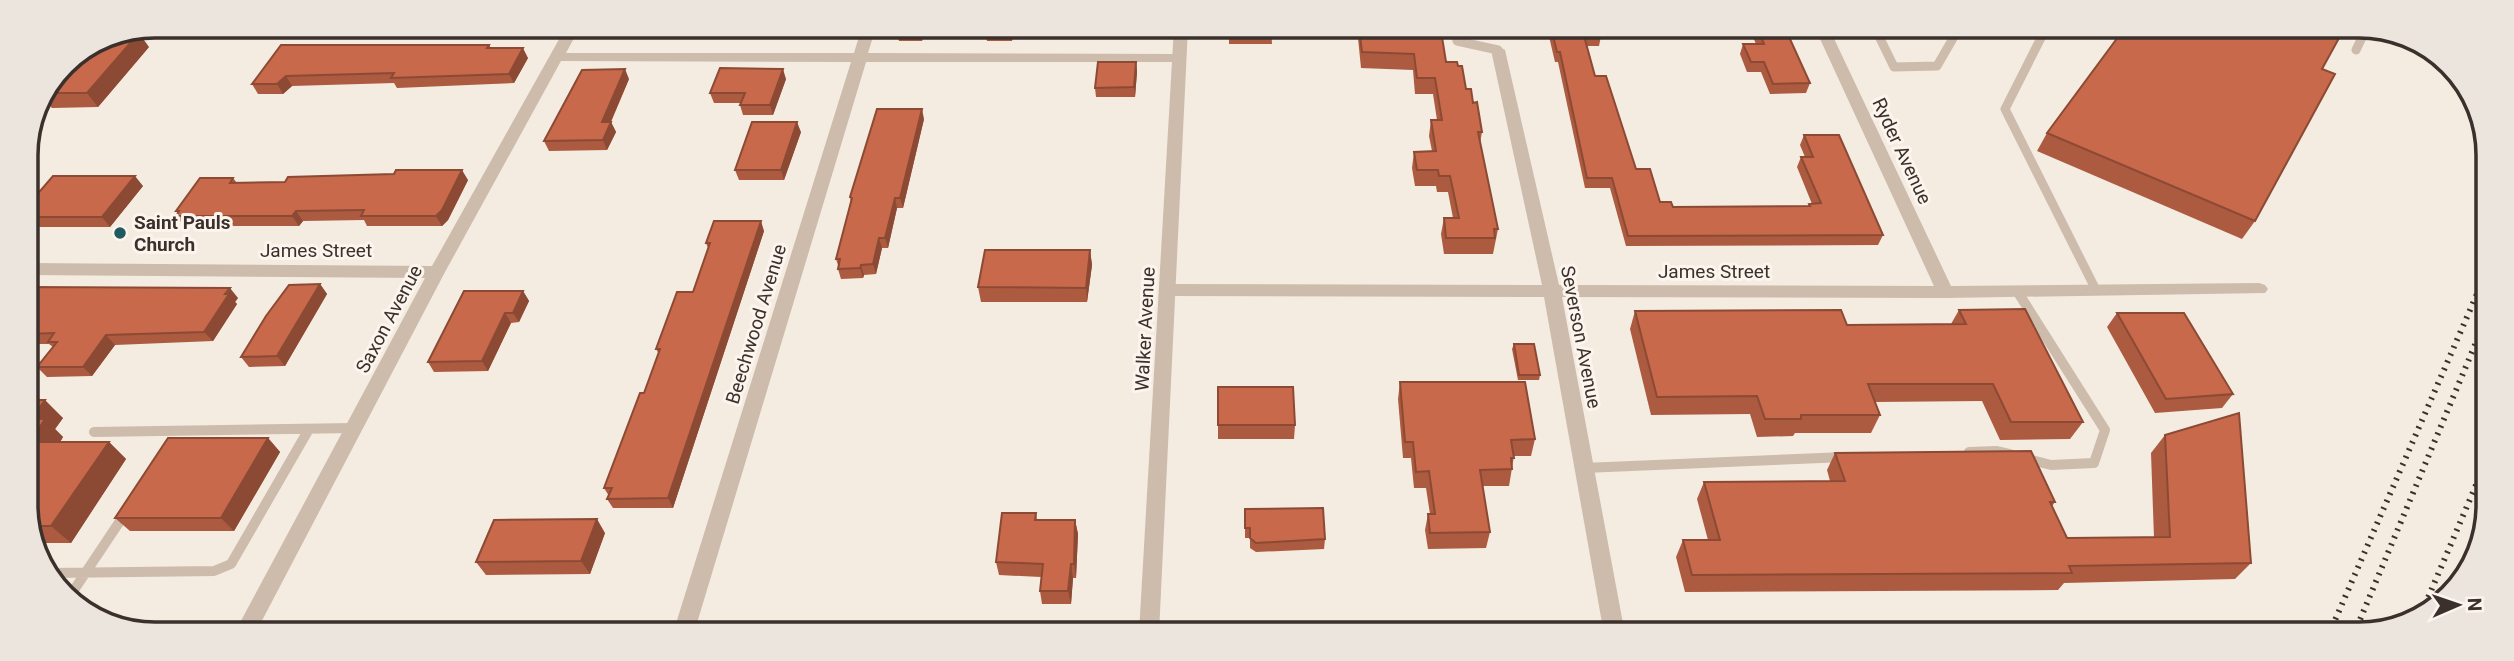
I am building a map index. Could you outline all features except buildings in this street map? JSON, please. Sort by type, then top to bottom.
[{"type":"street","name":"Saxon Avenue","points":[[250,622],[437,272],[567,38]]},
{"type":"street","name":"Beechwood Avenue","points":[[686,622],[865,38]]},
{"type":"street","name":"Walker Avenue","points":[[1150,622],[1169,290],[1180,38]]},
{"type":"street","name":"Ryder Avenue","points":[[1827,38],[1945,292]]},
{"type":"street","name":"Severson Avenue","points":[[1498,50],[1552,292],[1613,622]]},
{"type":"street","points":[[557,57],[1178,58]]},
{"type":"street","name":"James Street","points":[[39,269],[437,272]]},
{"type":"street","name":"James Street","points":[[1169,290],[1945,292],[2259,289]]},
{"type":"lane","points":[[1456,38],[1457,41],[1498,50]]},
{"type":"lane","points":[[1880,38],[1894,67],[1937,66],[1953,38]]},
{"type":"lane","points":[[2041,38],[2004,109],[2096,290]]},
{"type":"lane","points":[[2356,50],[2362,38]]},
{"type":"lane","points":[[1957,453],[1997,451],[2051,464],[2094,463],[2105,430],[2017,291]]},
{"type":"lane","points":[[94,432],[355,428]]},
{"type":"lane","points":[[60,573],[214,571],[231,564],[309,429]]},
{"type":"lane","points":[[172,441],[179,430]]},
{"type":"lane","points":[[1584,468],[1862,457]]},
{"type":"lane","points":[[75,589],[136,496]]},
{"type":"railway","points":[[2334,622],[2476,296]]},
{"type":"railway","points":[[2359,622],[2476,343]]},
{"type":"railway","points":[[2427,600],[2476,485]]},
{"type":"place","name":"Saint Pauls Church","points":[[120,233]]}]
